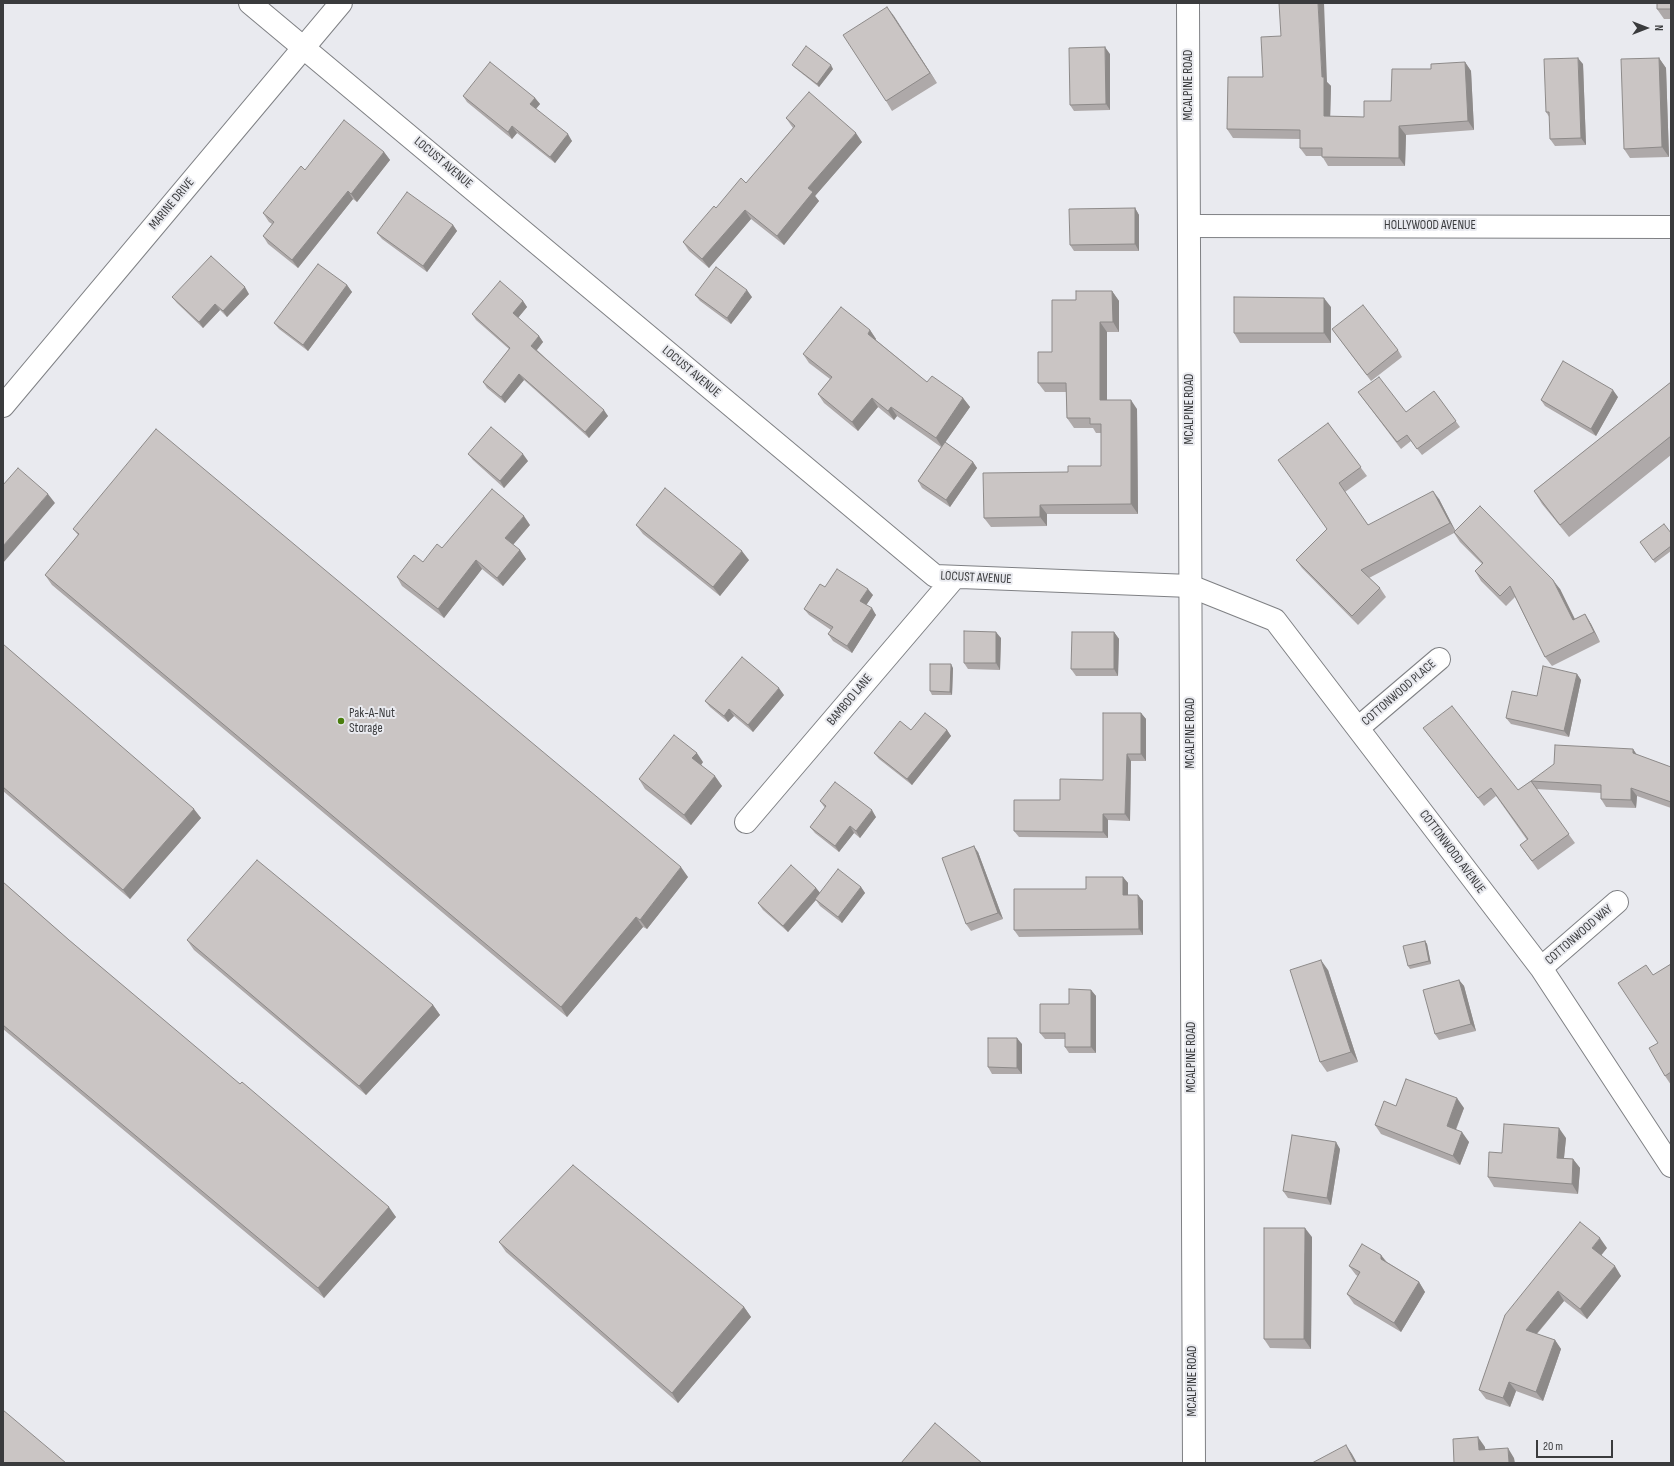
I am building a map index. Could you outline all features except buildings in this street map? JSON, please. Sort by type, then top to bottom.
[{"type":"street","name":"LOCUST AVENUE","points":[[250,3],[935,576],[1190,586]]},
{"type":"street","name":"MARINE DRIVE","points":[[3,406],[340,3]]},
{"type":"street","name":"MCALPINE ROAD","points":[[1188,3],[1194,1463]]},
{"type":"street","name":"HOLLYWOOD AVENUE","points":[[1189,226],[1671,227]]},
{"type":"street","name":"BAMBOO LANE","points":[[746,822],[955,577]]},
{"type":"street","name":"COTTONWOOD AVENUE","points":[[1190,586],[1275,620],[1541,968],[1671,1166]]},
{"type":"street","name":"COTTONWOOD PLACE","points":[[1358,728],[1439,658]]},
{"type":"street","name":"COTTONWOOD WAY","points":[[1541,968],[1617,902]]},
{"type":"place","name":"Pak-A-Nut Storage","points":[[341,721]]}]
